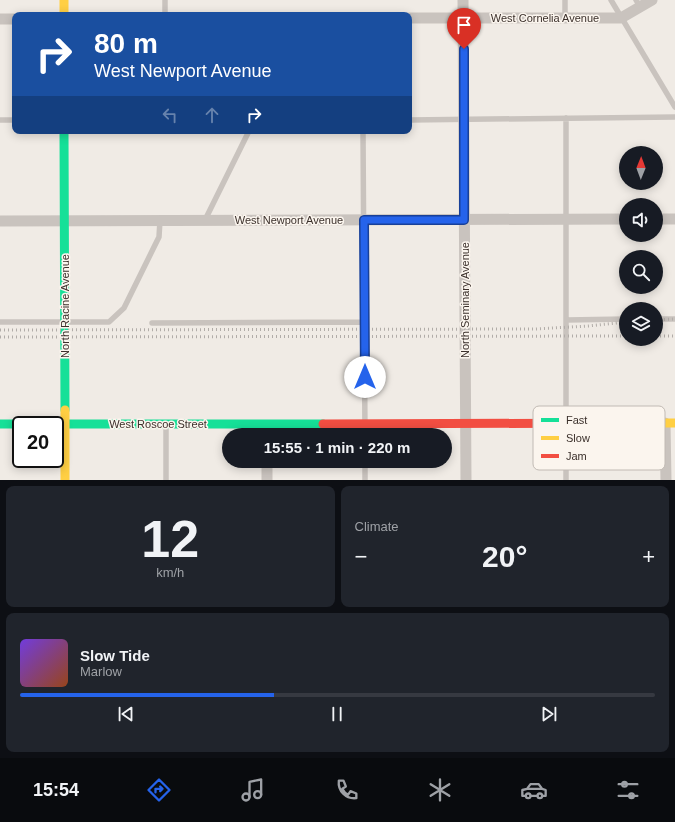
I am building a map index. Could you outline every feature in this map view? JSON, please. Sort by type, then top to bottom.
[{"type":"street","points":[[64,0],[64,12]]},
{"type":"street","name":"North Seminary Avenue","points":[[463,0],[466,480]]},
{"type":"street","points":[[621,18],[638,4],[652,0]]},
{"type":"street","name":"West Cornelia Avenue","points":[[412,18],[621,18]]},
{"type":"street","points":[[0,20],[12,20]]},
{"type":"street","name":"North Racine Avenue","points":[[64,134],[65,480]]},
{"type":"street","name":"West Newport Avenue","points":[[0,221],[619,219]]},
{"type":"street","points":[[663,219],[675,219]]},
{"type":"street","points":[[267,423],[267,428]]},
{"type":"street","name":"West Roscoe Street","points":[[0,424],[533,423]]},
{"type":"street","points":[[666,480],[670,423]]},
{"type":"street","points":[[267,468],[267,480]]},
{"type":"lane","points":[[165,0],[165,12]]},
{"type":"lane","points":[[565,0],[565,18]]},
{"type":"lane","points":[[611,0],[675,108]]},
{"type":"lane","points":[[566,118],[566,406]]},
{"type":"lane","points":[[412,120],[675,118]]},
{"type":"lane","points":[[0,120],[12,120]]},
{"type":"lane","points":[[205,220],[248,134]]},
{"type":"lane","points":[[364,134],[365,428]]},
{"type":"lane","points":[[0,322],[109,322],[124,308],[159,237],[160,220]]},
{"type":"lane","points":[[566,320],[619,319]]},
{"type":"lane","points":[[663,319],[675,319]]},
{"type":"lane","points":[[152,323],[365,322]]},
{"type":"lane","points":[[166,424],[166,480]]},
{"type":"lane","points":[[365,468],[365,480]]},
{"type":"railway","points":[[663,320],[675,319]]},
{"type":"railway","points":[[0,330],[536,329],[619,323]]},
{"type":"railway","points":[[0,337],[619,336]]},
{"type":"railway","points":[[663,336],[675,336]]},
{"type":"traffic: fast","points":[[64,134],[65,410]]},
{"type":"traffic: fast","points":[[0,424],[323,424]]},
{"type":"traffic: slow","points":[[64,0],[64,12]]},
{"type":"traffic: slow","points":[[65,410],[65,480]]},
{"type":"traffic: slow","points":[[665,423],[675,423]]},
{"type":"traffic: jam","points":[[323,424],[533,423]]},
{"type":"route","points":[[365,377],[364,220],[464,220],[464,49]]}]
